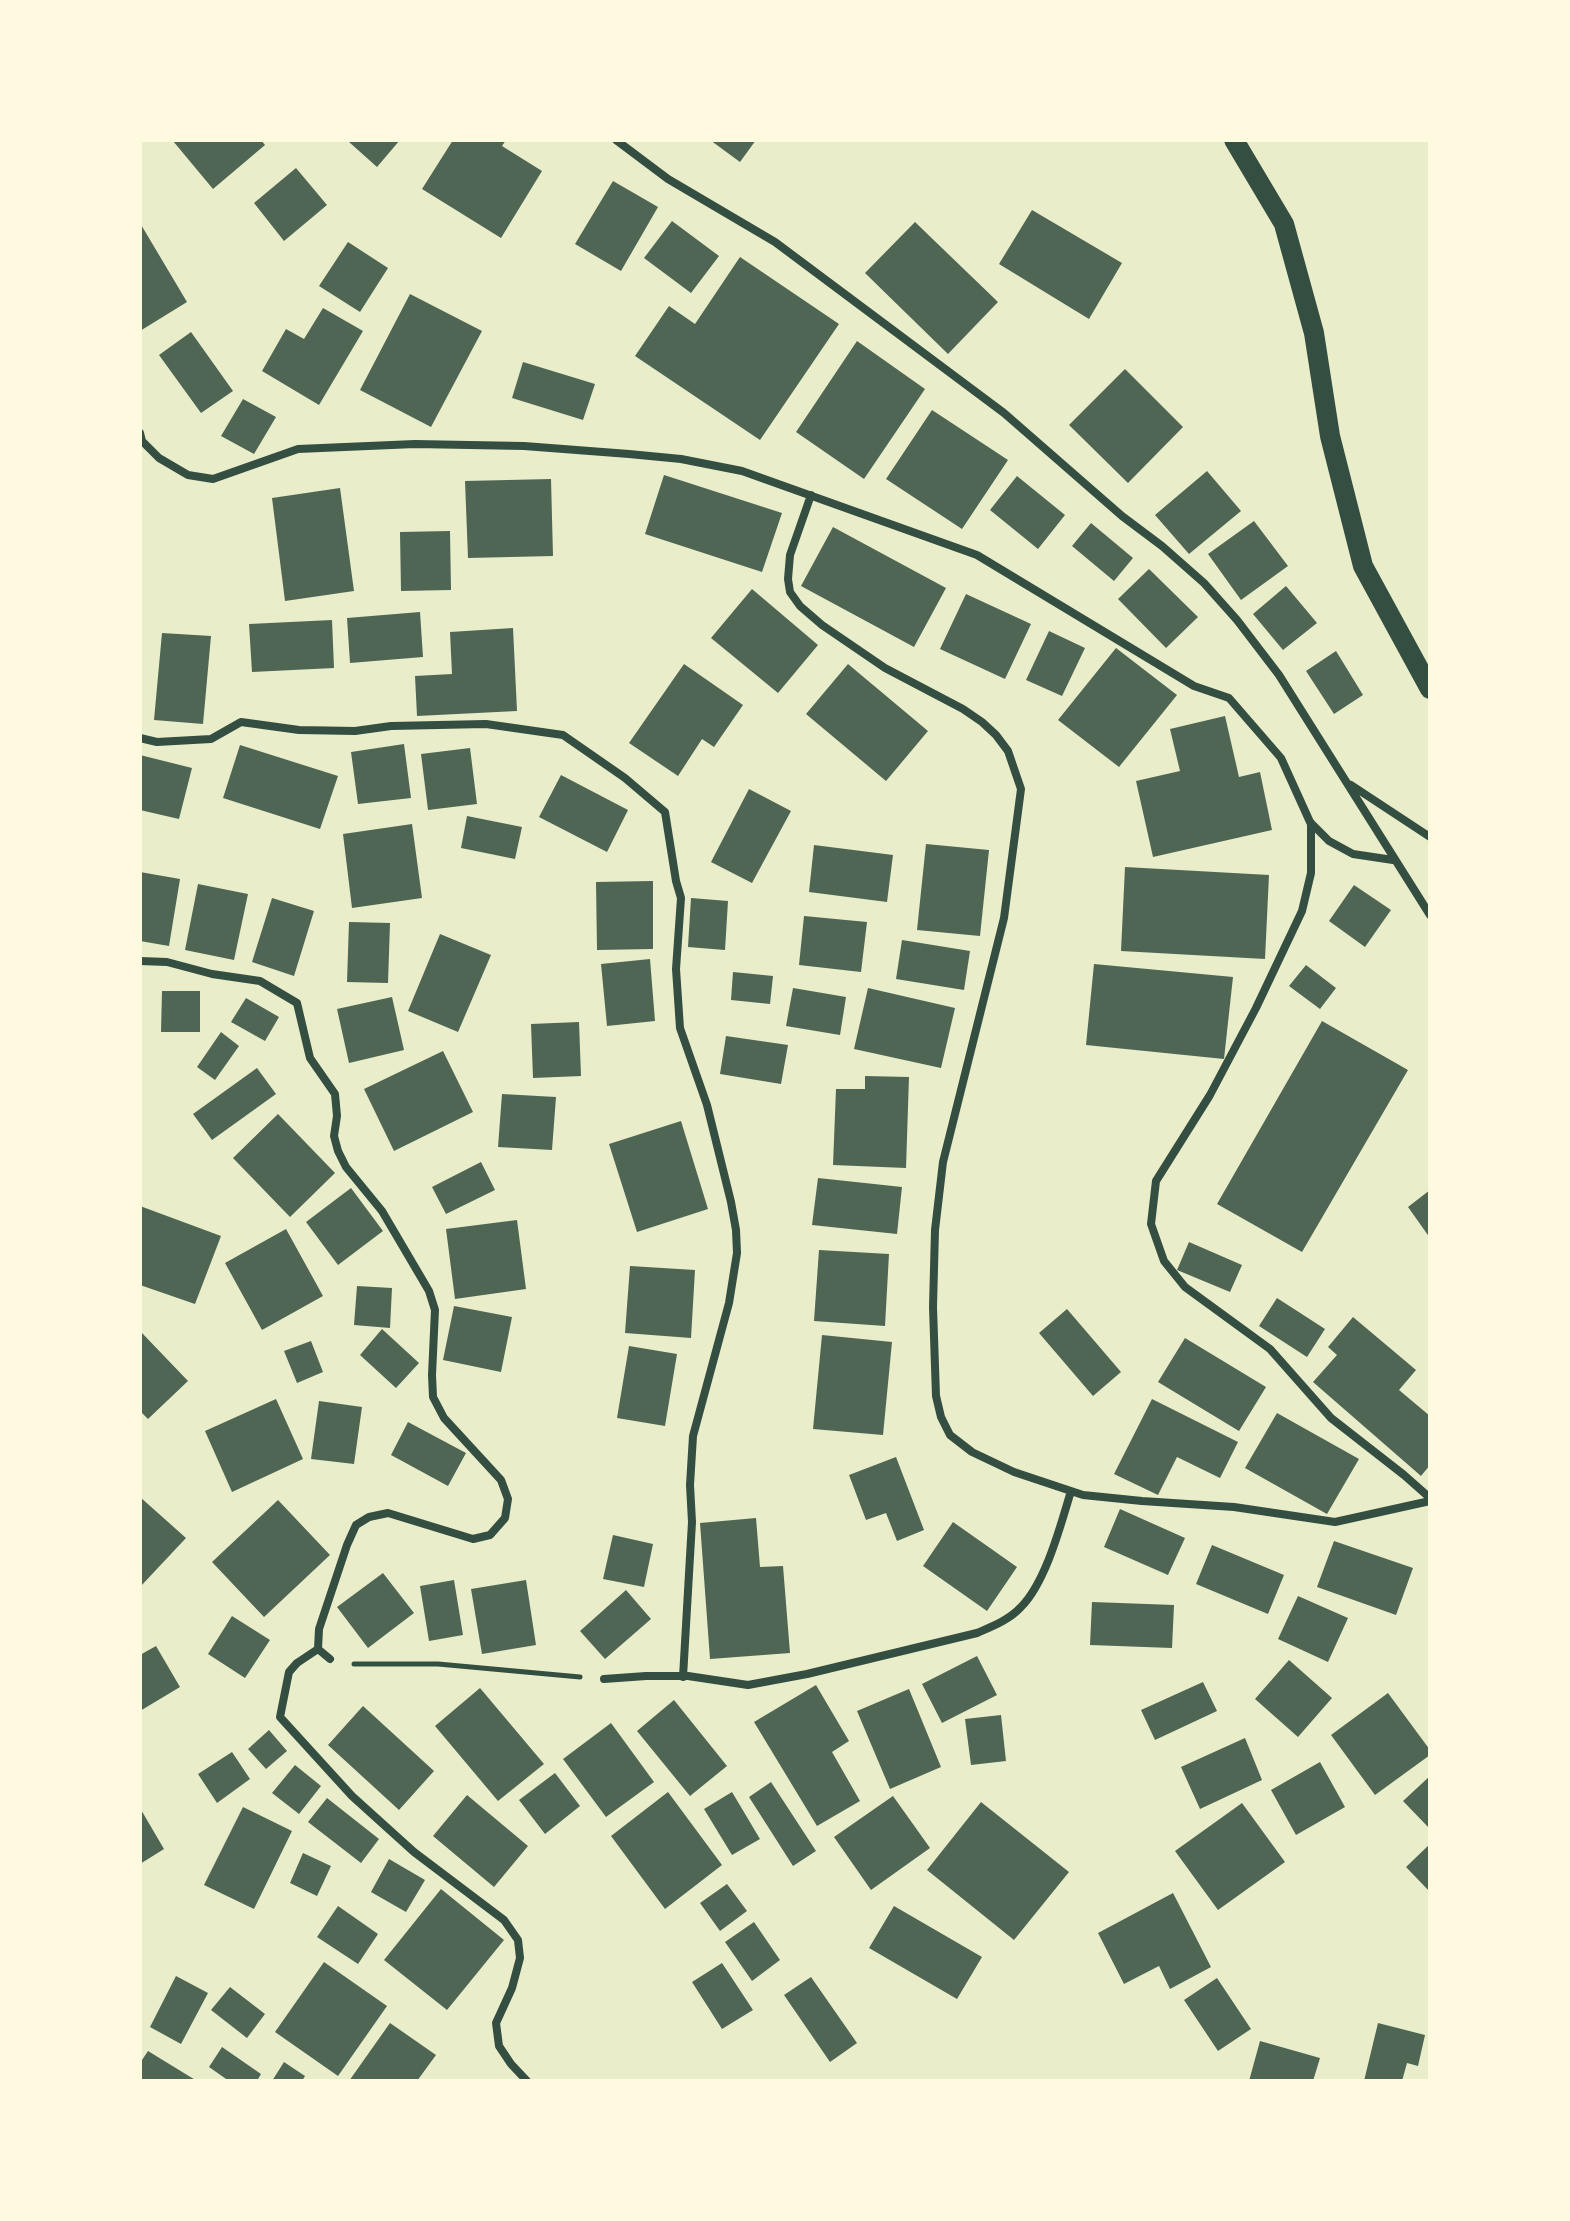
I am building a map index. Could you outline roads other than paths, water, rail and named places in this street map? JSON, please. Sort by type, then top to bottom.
[{"type":"main road","points":[[1234,140],[1284,224],[1314,333],[1330,436],[1363,566],[1430,689]]},
{"type":"street","points":[[616,140],[668,179],[775,242],[1004,413],[1204,583],[1279,675],[1430,915]]},
{"type":"street","points":[[140,433],[142,441],[159,458],[188,475],[213,479],[298,449],[415,444],[524,446],[681,459],[742,471],[977,555],[1194,686],[1229,698],[1281,758],[1310,822],[1329,841],[1353,854],[1393,860]]},
{"type":"street","points":[[811,495],[790,555],[790,592],[800,606],[822,625],[885,668],[982,722],[1008,751],[1021,789],[1004,918],[943,1162],[935,1230],[936,1396],[950,1435],[972,1452],[1014,1472],[1098,1497],[1234,1507],[1335,1522],[1430,1500]]},
{"type":"street","points":[[140,738],[157,742],[211,739],[241,722],[355,731],[391,726],[486,724],[517,728],[563,735],[625,778],[665,812],[681,898],[676,969],[680,1028],[707,1105],[731,1202],[737,1253],[729,1303],[693,1436],[690,1485],[692,1522],[683,1677]]},
{"type":"street","points":[[1347,782],[1430,837]]},
{"type":"street","points":[[1310,822],[1311,873],[1302,911],[1210,1095],[1156,1181],[1151,1224],[1164,1261],[1185,1287],[1270,1349],[1331,1418],[1404,1475],[1430,1500]]},
{"type":"street","points":[[140,961],[167,962],[212,974],[260,981],[297,1003],[310,1058],[335,1094],[337,1116],[334,1136],[338,1151],[346,1167],[382,1211],[429,1291],[435,1310],[433,1397],[444,1418],[501,1480],[508,1499],[505,1518],[490,1535],[473,1539],[388,1513],[369,1517],[356,1525],[319,1629],[318,1649]]},
{"type":"street","points":[[604,1679],[683,1677],[748,1685],[878,1658],[977,1633],[1002,1622],[1022,1606],[1042,1575],[1071,1491]]},
{"type":"street","points":[[318,1649],[330,1659]]},
{"type":"street","points":[[318,1649],[289,1672],[280,1717],[352,1796],[414,1852],[504,1920],[518,1940],[520,1958],[512,1988],[496,2023],[499,2046],[527,2081]]}]
